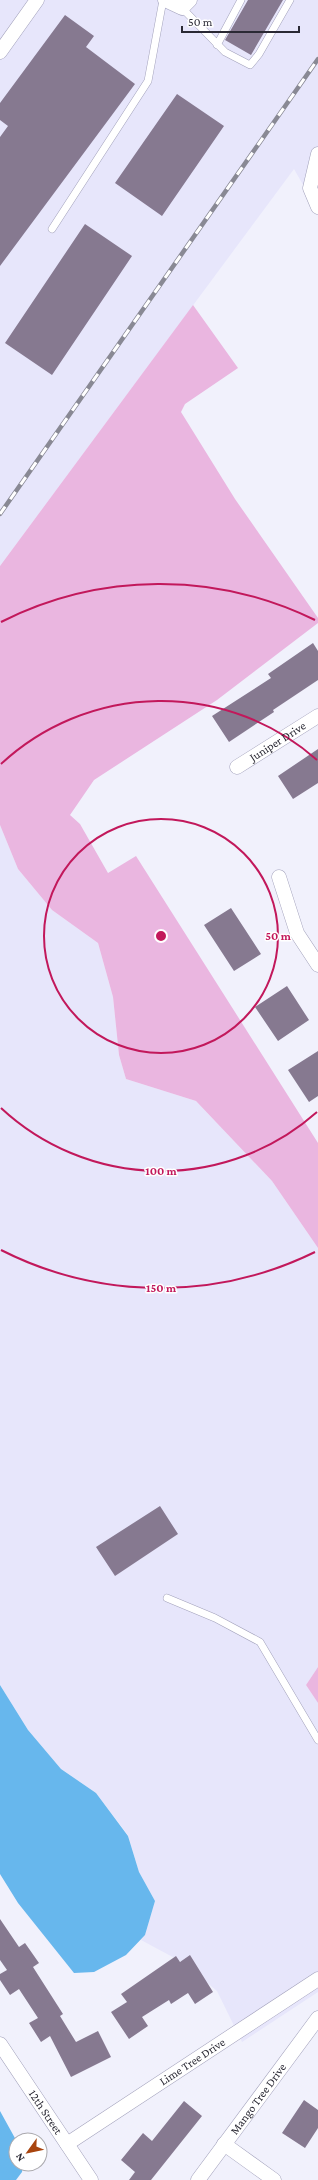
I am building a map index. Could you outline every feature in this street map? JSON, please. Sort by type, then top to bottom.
[{"type":"street","points":[[0,52],[37,0]]},
{"type":"street","points":[[164,0],[186,4]]},
{"type":"street","points":[[318,154],[310,188],[318,207]]},
{"type":"street","name":"Juniper Drive","points":[[238,767],[318,716]]},
{"type":"street","points":[[279,877],[297,933],[318,965]]},
{"type":"street","name":"Lime Tree Drive","points":[[67,2144],[318,1979]]},
{"type":"street","name":"Mango Tree Drive","points":[[198,2180],[318,2018]]},
{"type":"street","name":"12th Street","points":[[0,2044],[91,2180]]},
{"type":"street","points":[[224,2144],[274,2180]]},
{"type":"lane","points":[[52,229],[148,81],[164,0]]},
{"type":"lane","points":[[217,45],[241,0]]},
{"type":"lane","points":[[186,4],[217,45],[225,52],[250,65],[259,54],[290,0]]},
{"type":"lane","points":[[167,1598],[215,1618],[260,1642],[318,1740]]},
{"type":"shaded area","points":[[0,0],[318,0],[318,211],[294,169],[0,566]]},
{"type":"shaded area","points":[[193,305],[238,368],[185,404],[181,412],[235,499],[318,618],[318,623],[217,700],[94,780],[70,815],[80,824],[108,873],[136,856],[318,1143],[318,1248],[272,1181],[196,1101],[126,1079],[119,1055],[113,997],[98,943],[52,910],[18,869],[0,825],[0,566]]},
{"type":"shaded area","points":[[0,825],[18,869],[52,910],[98,943],[113,997],[119,1055],[126,1079],[196,1101],[272,1181],[318,1248],[318,1667],[306,1685],[318,1703],[318,1992],[242,2042],[217,1991],[182,1962],[141,1940],[145,1935],[155,1901],[139,1872],[128,1835],[96,1793],[61,1769],[28,1730],[0,1685]]},
{"type":"shaded area","points":[[318,1667],[318,1703],[306,1685]]},
{"type":"water","points":[[0,1685],[28,1730],[61,1769],[96,1793],[128,1836],[139,1872],[155,1901],[145,1935],[126,1955],[94,1972],[74,1973],[18,1903],[0,1874]]},
{"type":"water","points":[[0,2111],[12,2132],[8,2132],[8,2172],[22,2172],[16,2180],[0,2180]]},
{"type":"building","points":[[248,0],[283,0],[251,55],[225,40]]},
{"type":"building","points":[[65,15],[94,36],[86,47],[135,84],[0,266],[0,137],[8,126],[0,120],[0,103]]},
{"type":"building","points":[[177,94],[224,126],[162,216],[115,183]]},
{"type":"building","points":[[85,224],[132,256],[52,375],[5,343]]},
{"type":"building","points":[[313,643],[318,651],[318,680],[229,742],[212,716],[271,678],[268,674]]},
{"type":"building","points":[[318,749],[318,783],[293,799],[278,776]]},
{"type":"building","points":[[231,908],[261,954],[234,971],[204,925]]},
{"type":"building","points":[[287,986],[309,1020],[278,1041],[255,1007]]},
{"type":"building","points":[[318,1051],[318,1096],[309,1102],[288,1070]]},
{"type":"building","points":[[160,1506],[178,1534],[115,1576],[96,1547]]},
{"type":"building","points":[[0,1919],[19,1947],[25,1943],[39,1963],[33,1967],[63,2014],[60,2016],[76,2042],[98,2031],[111,2057],[71,2077],[50,2036],[41,2042],[29,2023],[38,2018],[19,1989],[10,1995],[0,1980],[0,1974],[7,1970],[0,1960]]},
{"type":"building","points":[[190,1955],[213,1992],[195,2004],[188,1993],[171,2004],[169,2000],[142,2017],[148,2026],[129,2039],[111,2012],[127,2002],[121,1994],[176,1956],[180,1962]]},
{"type":"building","points":[[304,2100],[318,2110],[318,2128],[305,2148],[282,2133]]},
{"type":"building","points":[[184,2101],[202,2116],[151,2180],[129,2180],[135,2172],[121,2160],[143,2133],[152,2141]]},
{"type":"railway","points":[[0,514],[318,59]]}]
